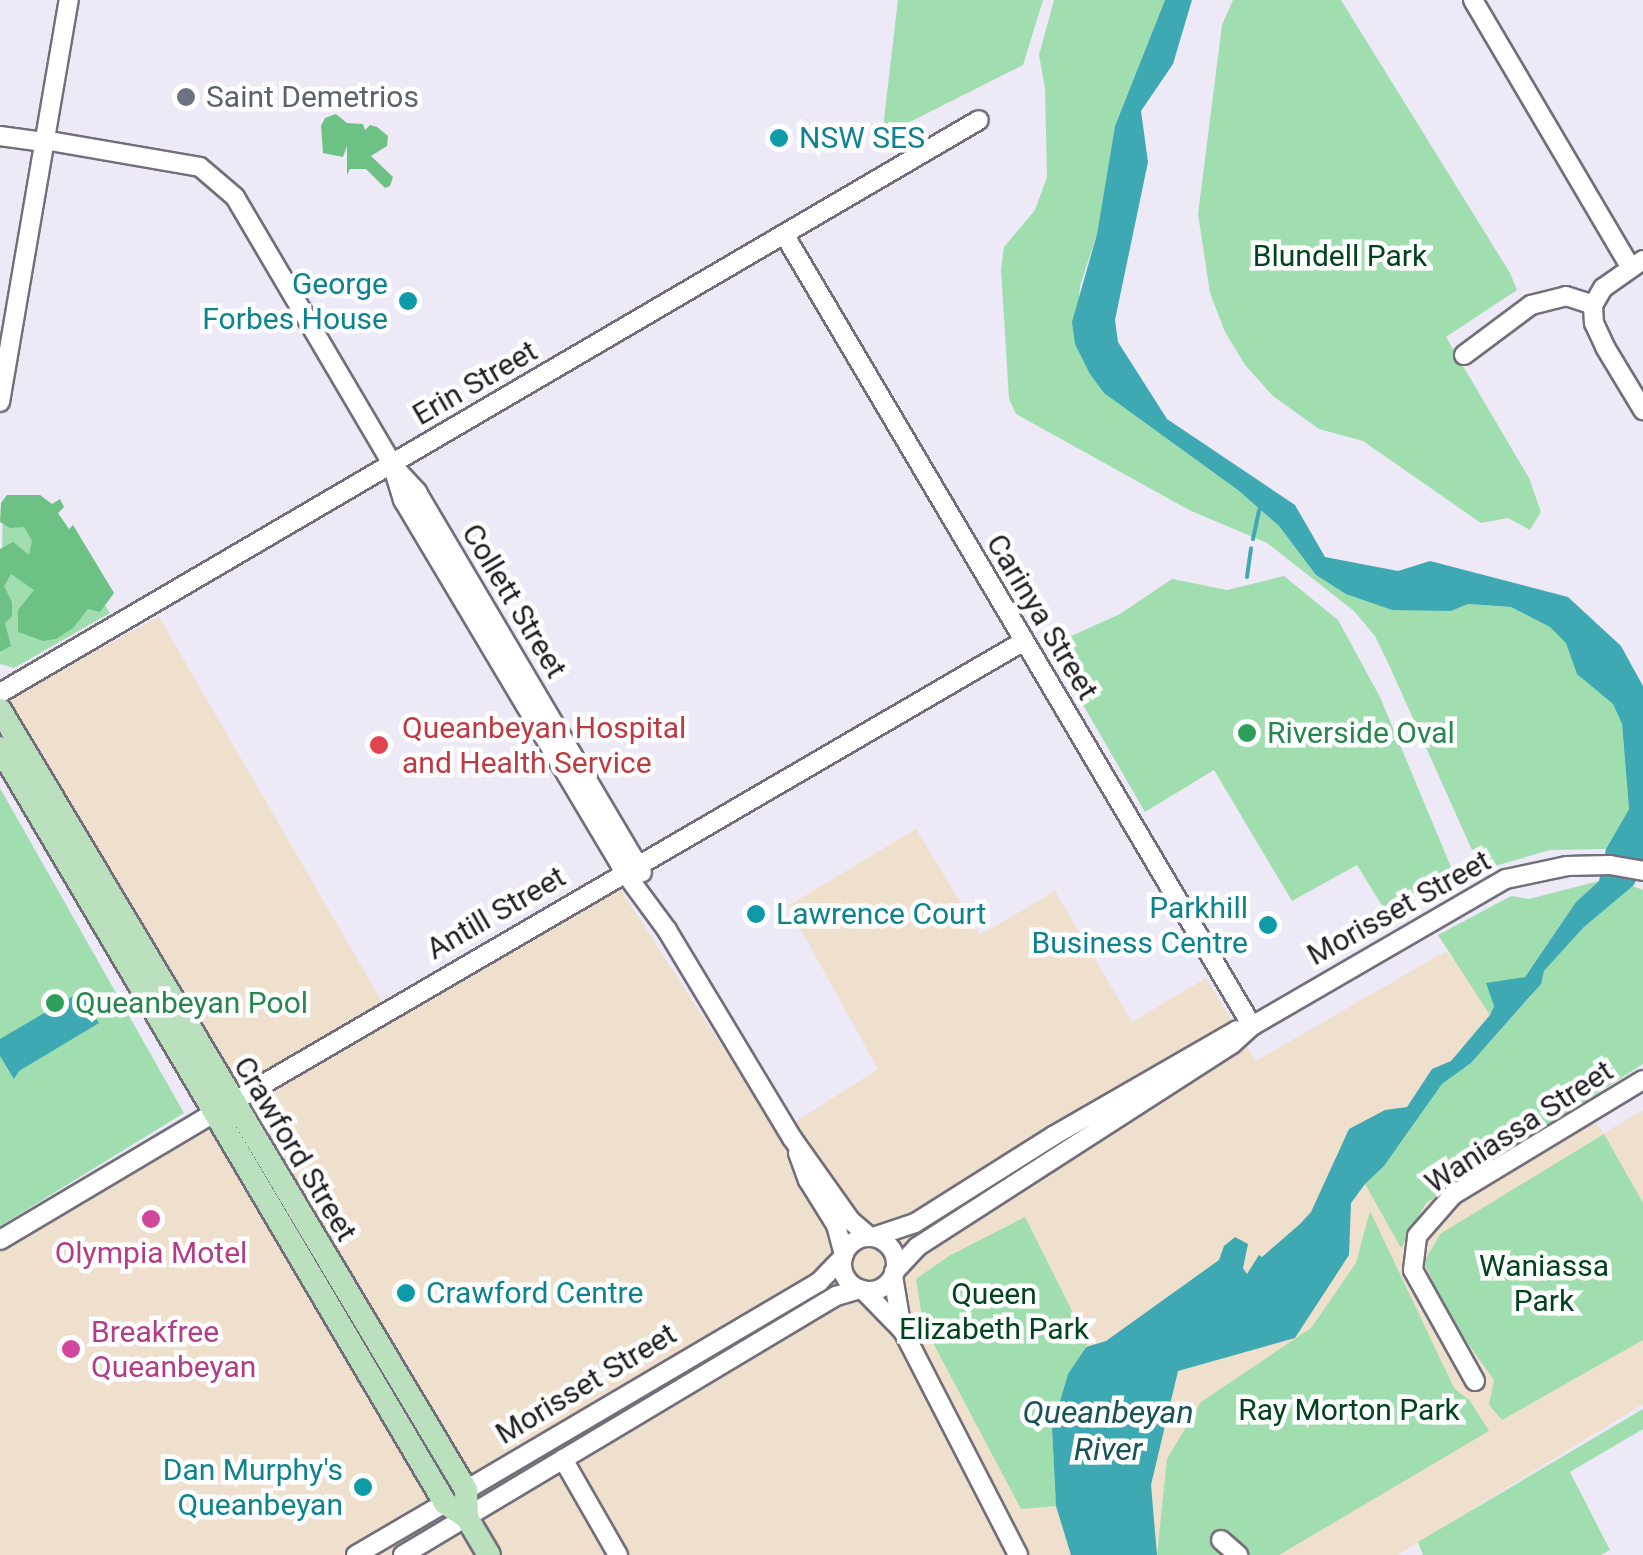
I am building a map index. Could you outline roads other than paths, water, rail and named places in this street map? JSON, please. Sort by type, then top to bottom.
[{"type":"main road","name":"Crawford Street","points":[[0,710],[445,1503],[467,1518],[489,1555]]},
{"type":"main road","name":"Crawford Street","points":[[0,748],[222,1108],[466,1490],[467,1518]]},
{"type":"main road","name":"Morisset Street","points":[[445,1503],[466,1490]]},
{"type":"street","points":[[0,402],[6,329],[69,0]]},
{"type":"street","points":[[1473,0],[1636,264],[1602,288],[1592,305],[1594,323],[1643,410]]},
{"type":"street","name":"Erin Street","points":[[0,693],[978,120]]},
{"type":"street","name":"Collett Street","points":[[0,136],[189,164],[224,183],[392,464],[403,500],[632,869],[792,1138],[851,1221],[872,1237]]},
{"type":"street","name":"Carinya Street","points":[[784,234],[1252,1026]]},
{"type":"street","points":[[1464,354],[1531,305],[1566,296],[1592,305]]},
{"type":"street","name":"Antill Street","points":[[0,1240],[1024,641]]},
{"type":"street","name":"Morisset Street","points":[[872,1237],[915,1223],[1110,1102],[1222,1037],[1252,1026],[1506,880],[1537,870],[1598,864],[1643,871]]},
{"type":"street","name":"Morisset Street","points":[[894,1274],[924,1242],[1232,1044],[1252,1026]]},
{"type":"street","name":"Waniassa Street","points":[[1475,1381],[1413,1270],[1417,1236],[1453,1195],[1643,1080]]},
{"type":"street","points":[[1110,1102],[1152,1096]]},
{"type":"street","points":[[1047,1165],[1061,1146],[1066,1128]]},
{"type":"street","name":"Collett Street","points":[[792,1138],[808,1180],[836,1224],[843,1256]]},
{"type":"street","points":[[902,1331],[890,1248],[872,1237],[852,1242],[843,1256],[847,1279],[902,1331],[1018,1555]]},
{"type":"street","name":"Morisset Street","points":[[466,1490],[820,1282],[843,1256]]},
{"type":"street","points":[[862,1290],[880,1288],[894,1274]]},
{"type":"street","name":"Morisset Street","points":[[403,1555],[836,1296],[862,1290]]},
{"type":"street","points":[[563,1459],[618,1555]]},
{"type":"street","name":"Morisset Street","points":[[356,1555],[445,1503]]},
{"type":"street","points":[[1221,1540],[1238,1555]]},
{"type":"water","name":"Queanbeyan River","points":[[1165,0],[1192,0],[1173,64],[1141,111],[1148,162],[1115,320],[1118,342],[1167,419],[1295,505],[1325,557],[1398,571],[1430,561],[1568,597],[1621,646],[1643,686],[1643,869],[1633,886],[1584,927],[1544,971],[1541,984],[1471,1063],[1442,1084],[1384,1166],[1365,1184],[1351,1203],[1349,1255],[1295,1338],[1178,1371],[1151,1485],[1157,1555],[1071,1555],[1056,1506],[1052,1428],[1068,1374],[1086,1347],[1106,1341],[1219,1260],[1224,1246],[1235,1237],[1248,1244],[1243,1268],[1247,1274],[1259,1255],[1262,1257],[1300,1224],[1311,1212],[1349,1129],[1385,1110],[1407,1107],[1432,1069],[1451,1061],[1490,1015],[1494,1006],[1486,983],[1525,977],[1576,902],[1599,881],[1606,849],[1629,809],[1622,724],[1613,704],[1577,674],[1566,643],[1550,627],[1511,607],[1468,604],[1451,611],[1392,610],[1346,594],[1316,575],[1279,526],[1238,490],[1104,393],[1090,374],[1075,344],[1072,322],[1097,234],[1115,126]]},
{"type":"water","points":[[80,992],[99,1023],[19,1071],[14,1079],[0,1056],[0,1039]]},
{"type":"waterway","points":[[1253,539],[1259,510]]},
{"type":"waterway","points":[[1247,577],[1251,548]]},
{"type":"place","name":"Saint Demetrios","points":[[186,97]]},
{"type":"place","name":"NSW SES","points":[[779,138]]},
{"type":"place","name":"George Forbes House","points":[[408,301]]},
{"type":"place","name":"Riverside Oval","points":[[1247,733]]},
{"type":"place","name":"Queanbeyan Hospital and Health Service","points":[[379,745]]},
{"type":"place","name":"Lawrence Court","points":[[756,914]]},
{"type":"place","name":"Parkhill Business Centre","points":[[1268,925]]},
{"type":"place","name":"Queanbeyan Pool","points":[[55,1003]]},
{"type":"place","name":"Olympia Motel","points":[[151,1219]]},
{"type":"place","name":"Crawford Centre","points":[[406,1293]]},
{"type":"place","name":"Breakfree Queanbeyan","points":[[71,1349]]},
{"type":"place","name":"Dan Murphy's Queanbeyan","points":[[363,1487]]},
{"type":"park label","name":"Blundell Park","points":[[1340,256]]},
{"type":"park label","name":"Waniassa Park","points":[[1544,1283]]},
{"type":"park label","name":"Queen Elizabeth Park","points":[[994,1311]]},
{"type":"park label","name":"Ray Morton Park","points":[[1349,1410]]}]
